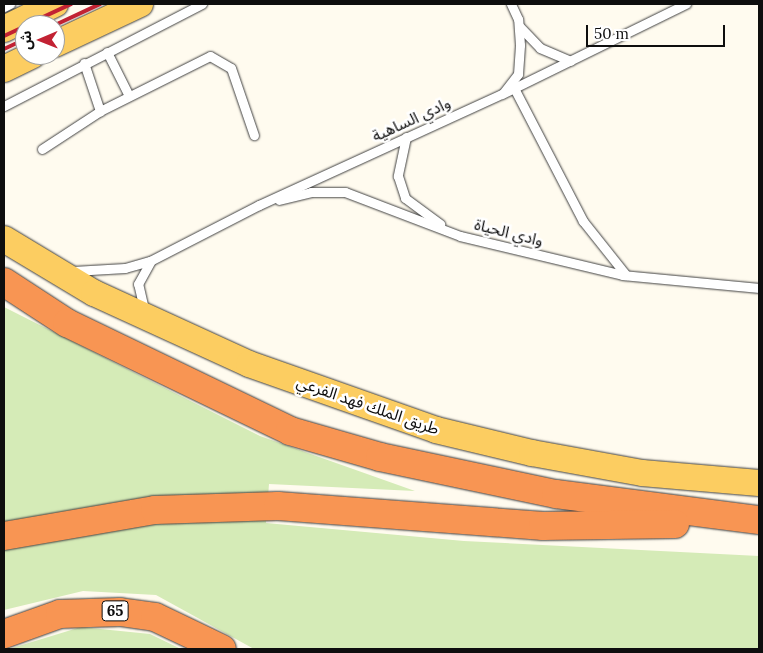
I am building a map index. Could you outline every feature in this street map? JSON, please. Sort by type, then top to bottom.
[{"type":"highway","points":[[4,282],[67,323],[290,431],[380,458],[556,494],[759,521]]},
{"type":"highway","points":[[4,536],[155,510],[254,508],[543,526],[759,521]]},
{"type":"highway","name":"65","points":[[4,634],[60,614],[120,612],[155,616],[222,649]]},
{"type":"main road","points":[[4,29],[55,4]]},
{"type":"main road","points":[[65,39],[140,4]]},
{"type":"main road","name":"طريق الملك فهد الفرعي","points":[[4,239],[45,266],[150,319],[249,364],[436,430],[532,453],[632,471],[759,483]]},
{"type":"lane","points":[[4,7],[10,4]]},
{"type":"lane","points":[[4,104],[202,4]]},
{"type":"lane","points":[[510,4],[519,26],[540,48],[570,61]]},
{"type":"lane","name":"وادي الساهية","points":[[45,266],[98,271],[150,262],[259,205],[502,94],[686,4]]},
{"type":"lane","points":[[502,94],[518,74],[519,26]]},
{"type":"lane","points":[[107,52],[129,96]]},
{"type":"lane","points":[[42,150],[100,111],[210,56],[230,68],[254,135]]},
{"type":"lane","points":[[84,63],[100,111]]},
{"type":"lane","points":[[514,88],[582,221],[626,275]]},
{"type":"lane","points":[[406,137],[398,176],[406,198],[460,236]]},
{"type":"lane","name":"وادي الحياة","points":[[259,205],[311,192],[345,192],[460,236],[626,275],[759,288]]},
{"type":"lane","points":[[4,232],[45,266]]},
{"type":"lane","points":[[150,262],[138,284],[141,303],[150,319]]},
{"type":"green space","points":[[4,307],[260,436],[415,491],[269,484],[266,523],[464,541],[759,556],[759,649],[254,649],[156,595],[83,591],[4,610]]},
{"type":"green space","points":[[81,627],[150,634],[181,649],[9,649]]},
{"type":"railway","points":[[47,15],[71,4]]},
{"type":"railway","points":[[65,20],[100,4]]},
{"type":"railway","points":[[4,36],[15,31]]},
{"type":"railway","points":[[4,49],[15,44]]}]
